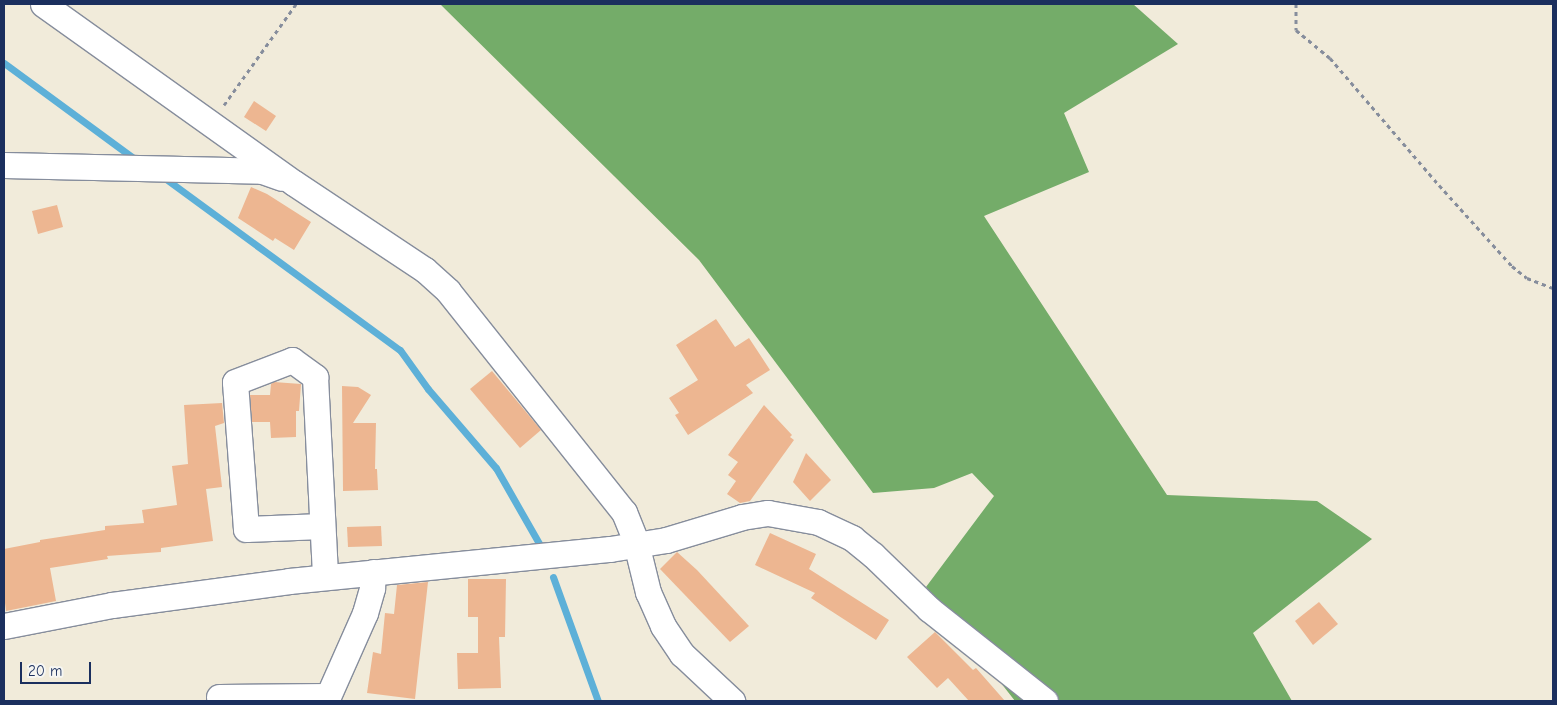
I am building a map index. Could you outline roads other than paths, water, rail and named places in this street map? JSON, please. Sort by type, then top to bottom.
[{"type":"street","points":[[43,4],[302,188],[424,270],[448,291],[624,512],[631,526],[648,592],[668,634],[682,654],[732,701]]},
{"type":"street","points":[[4,165],[262,171],[276,175],[302,188]]},
{"type":"street","points":[[322,526],[246,529],[235,382],[292,360],[315,377],[325,577]]},
{"type":"street","points":[[4,626],[112,605],[325,577],[562,556],[666,540],[753,514],[781,514],[830,527],[863,546],[929,609],[1045,701]]},
{"type":"street","points":[[219,697],[327,698],[365,613],[372,588],[372,572]]},
{"type":"waterway","points":[[4,63],[132,157]]},
{"type":"waterway","points":[[166,179],[400,350],[428,389],[496,468],[540,545]]},
{"type":"waterway","points":[[553,577],[598,701]]}]
